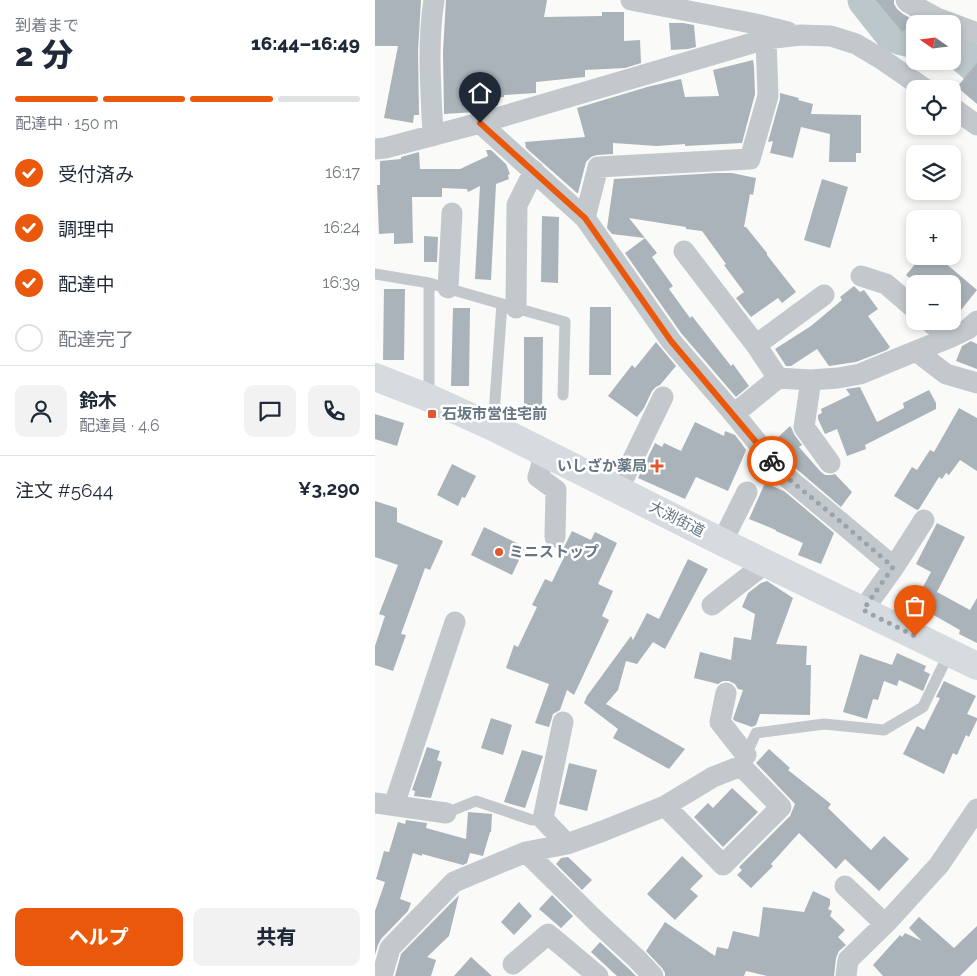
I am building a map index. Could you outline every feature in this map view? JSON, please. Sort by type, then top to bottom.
[{"type":"street","points":[[433,136],[430,24],[434,0]]},
{"type":"street","points":[[631,0],[751,23],[801,35]]},
{"type":"street","points":[[908,1],[937,18],[977,33]]},
{"type":"street","points":[[375,148],[385,148],[480,123],[766,39],[801,35],[831,36],[856,44],[912,80]]},
{"type":"street","points":[[585,218],[598,167],[750,159],[768,96],[766,39]]},
{"type":"street","points":[[961,114],[977,125]]},
{"type":"street","points":[[480,123],[585,218],[671,341],[784,475],[893,567]]},
{"type":"street","points":[[509,306],[517,205],[534,171]]},
{"type":"street","points":[[438,286],[452,213]]},
{"type":"street","points":[[684,251],[756,345],[778,378]]},
{"type":"street","points":[[861,276],[886,284],[906,301]]},
{"type":"street","points":[[756,345],[824,295]]},
{"type":"street","points":[[734,414],[778,378],[811,380],[860,374],[949,338],[977,321]]},
{"type":"street","points":[[940,330],[949,338]]},
{"type":"street","points":[[916,350],[945,374],[977,383]]},
{"type":"street","name":"大渕街道","points":[[375,377],[429,398],[493,427],[722,542],[977,666]]},
{"type":"street","points":[[811,380],[804,427],[830,463]]},
{"type":"street","points":[[618,490],[663,397]]},
{"type":"street","points":[[545,453],[538,477],[556,490],[555,536]]},
{"type":"street","points":[[722,542],[747,492]]},
{"type":"street","points":[[863,610],[924,520]]},
{"type":"street","points":[[711,605],[765,563]]},
{"type":"street","points":[[446,813],[384,804],[455,622]]},
{"type":"street","points":[[665,806],[723,865],[781,807],[743,760],[719,722],[726,693]]},
{"type":"street","points":[[563,722],[543,820],[567,844]]},
{"type":"street","points":[[382,976],[383,945],[454,882],[526,852],[567,844],[665,806],[743,760]]},
{"type":"street","points":[[846,976],[848,960],[885,924],[939,865],[977,809]]},
{"type":"street","points":[[526,852],[653,976]]},
{"type":"street","points":[[845,886],[885,924]]},
{"type":"street","points":[[513,964],[548,934],[598,976]]},
{"type":"lane","points":[[375,274],[438,286],[565,322],[563,395]]},
{"type":"lane","points":[[429,398],[438,286]]},
{"type":"lane","points":[[493,427],[509,306]]},
{"type":"lane","points":[[743,760],[756,733],[824,724],[884,730],[923,707],[949,653]]},
{"type":"lane","points":[[446,813],[475,801],[532,820],[543,820]]},
{"type":"building","points":[[375,0],[421,0],[418,51],[419,115],[414,115],[413,123],[384,118],[398,46],[375,46]]},
{"type":"building","points":[[446,0],[547,0],[544,17],[602,16],[602,12],[624,12],[624,41],[640,40],[641,63],[625,68],[585,70],[585,77],[536,82],[536,93],[504,95],[504,97],[497,97],[498,105],[481,107],[481,110],[475,112],[444,114],[443,51]]},
{"type":"building","points":[[876,0],[894,0],[897,9],[906,16],[906,29],[902,32]]},
{"type":"building","points":[[669,23],[694,25],[696,47],[671,50]]},
{"type":"building","points":[[753,60],[755,94],[742,143],[657,146],[613,143],[613,154],[597,155],[591,157],[586,162],[578,193],[526,148],[525,142],[585,137],[577,108],[647,87],[681,79],[685,97],[719,96],[713,70]]},
{"type":"building","points":[[977,63],[977,104],[961,90],[961,82]]},
{"type":"building","points":[[780,93],[813,104],[811,114],[861,115],[861,153],[856,153],[856,162],[829,162],[830,134],[801,127],[793,158],[770,153],[773,141],[768,142]]},
{"type":"building","points":[[486,150],[491,150],[506,164],[510,174],[508,175],[509,179],[496,184],[491,280],[475,279],[480,186],[468,192],[467,189],[442,188],[442,197],[412,197],[413,243],[394,244],[394,233],[379,234],[377,185],[380,185],[380,161],[401,159],[401,157],[419,152],[420,169],[460,169],[488,156]]},
{"type":"building","points":[[717,173],[732,173],[756,178],[753,195],[750,194],[744,227],[767,253],[796,292],[782,303],[778,298],[751,317],[736,298],[744,292],[702,231],[629,218],[645,238],[612,234],[607,228],[614,179]]},
{"type":"building","points":[[822,179],[848,187],[830,248],[804,240]]},
{"type":"building","points":[[542,216],[559,217],[558,283],[541,282]]},
{"type":"building","points":[[424,236],[438,237],[437,262],[424,262]]},
{"type":"building","points":[[645,238],[657,253],[652,257],[673,286],[669,289],[690,318],[692,316],[749,386],[736,397],[681,333],[625,253]]},
{"type":"building","points":[[914,265],[948,265],[959,275],[906,275]]},
{"type":"building","points":[[961,276],[977,290],[961,310]]},
{"type":"building","points":[[854,286],[860,292],[864,290],[878,309],[868,316],[890,347],[887,350],[856,362],[829,366],[817,349],[791,366],[786,366],[775,349],[811,326],[842,300],[840,297]]},
{"type":"building","points":[[384,289],[405,289],[404,360],[383,360]]},
{"type":"building","points":[[590,307],[611,307],[611,375],[589,375]]},
{"type":"building","points":[[453,308],[470,308],[469,386],[451,386]]},
{"type":"building","points":[[524,337],[543,337],[542,415],[524,414]]},
{"type":"building","points":[[971,341],[977,344],[977,369],[956,361],[962,346]]},
{"type":"building","points":[[656,342],[676,366],[660,385],[652,391],[644,408],[637,417],[608,396],[632,365],[635,368]]},
{"type":"building","points":[[860,387],[877,422],[904,408],[903,403],[929,390],[936,403],[936,409],[865,445],[866,449],[847,456],[837,429],[825,434],[818,415],[822,413],[821,409],[850,395],[846,389]]},
{"type":"building","points":[[959,408],[977,418],[977,471],[960,460],[949,475],[946,473],[942,479],[939,477],[917,510],[894,496],[912,467],[917,470],[930,450],[934,452]]},
{"type":"building","points":[[375,414],[404,423],[397,446],[375,439]]},
{"type":"building","points":[[695,422],[724,436],[725,431],[735,435],[746,450],[728,491],[696,477],[685,499],[638,478],[655,443],[662,447],[664,443],[681,451]]},
{"type":"building","points":[[790,426],[802,445],[799,447],[820,471],[825,475],[835,474],[852,492],[841,507],[793,466],[773,442]]},
{"type":"building","points":[[452,464],[476,476],[465,498],[462,497],[458,506],[437,495]]},
{"type":"building","points":[[765,483],[784,491],[834,533],[821,564],[798,555],[803,543],[749,519]]},
{"type":"building","points":[[375,501],[397,508],[397,522],[443,541],[430,570],[425,568],[401,634],[406,635],[393,671],[375,665],[375,646],[385,616],[379,614],[398,565],[375,557]]},
{"type":"building","points":[[937,523],[965,537],[937,592],[970,610],[977,598],[977,643],[959,634],[960,630],[914,604],[931,572],[916,564]]},
{"type":"building","points":[[484,527],[525,547],[512,575],[471,555]]},
{"type":"building","points":[[572,531],[591,540],[595,532],[617,543],[598,584],[613,591],[602,616],[609,620],[574,695],[567,690],[560,710],[553,714],[549,727],[535,723],[549,684],[506,668],[514,645],[518,647],[537,607],[532,605],[545,579],[552,582],[566,553],[562,551]]},
{"type":"building","points":[[688,559],[708,569],[665,649],[653,642],[637,664],[626,661],[618,690],[606,704],[685,749],[669,769],[613,738],[618,729],[584,703],[587,696],[631,636],[633,640],[647,613],[659,619]]},
{"type":"building","points":[[767,581],[793,598],[776,644],[807,646],[806,665],[811,665],[810,715],[760,714],[756,725],[752,727],[733,719],[743,690],[738,689],[735,684],[729,681],[723,681],[718,684],[694,678],[700,652],[731,660],[734,637],[751,640],[755,614],[742,607],[748,593],[761,583]]},
{"type":"building","points":[[897,653],[926,666],[924,671],[930,674],[923,691],[899,680],[897,686],[884,681],[878,700],[873,699],[867,719],[843,712],[860,654],[892,665]]},
{"type":"building","points":[[944,681],[976,696],[967,714],[977,718],[977,720],[969,737],[966,735],[957,755],[953,753],[944,774],[903,754],[917,726],[924,730],[940,698],[936,697]]},
{"type":"building","points":[[491,718],[512,725],[503,755],[481,748]]},
{"type":"building","points":[[427,747],[440,751],[437,760],[442,762],[431,798],[414,796],[415,791],[412,790]]},
{"type":"building","points":[[769,749],[790,768],[788,770],[831,804],[828,808],[871,850],[884,836],[909,859],[879,891],[845,859],[836,869],[799,833],[771,864],[773,866],[751,888],[737,875],[742,870],[739,867],[790,816],[795,804],[756,763]]},
{"type":"building","points":[[522,750],[543,756],[525,808],[504,802]]},
{"type":"building","points":[[569,763],[597,770],[587,811],[559,804]]},
{"type":"building","points":[[732,788],[758,812],[723,847],[694,817],[708,803],[713,808]]},
{"type":"building","points":[[468,812],[492,814],[491,832],[483,856],[470,853],[467,863],[463,865],[413,853],[400,899],[411,903],[408,911],[381,939],[375,955],[375,911],[385,882],[376,879],[384,851],[389,852],[398,822],[405,824],[406,820],[427,823],[426,828],[466,839]]},
{"type":"building","points":[[682,856],[703,876],[690,889],[698,896],[675,920],[647,894]]},
{"type":"building","points":[[568,857],[592,880],[582,890],[556,864],[561,858]]},
{"type":"building","points":[[813,891],[830,899],[828,909],[832,911],[830,916],[845,930],[838,937],[846,945],[839,951],[836,958],[834,976],[767,976],[746,971],[744,976],[665,976],[662,968],[646,951],[665,922],[715,956],[717,947],[728,949],[733,931],[759,937],[763,907],[804,912]]},
{"type":"building","points":[[459,895],[449,936],[427,957],[436,960],[431,976],[395,976],[401,954]]},
{"type":"building","points":[[552,895],[573,916],[561,928],[539,909]]},
{"type":"building","points":[[519,902],[532,916],[514,935],[501,922]]},
{"type":"building","points":[[919,917],[954,948],[977,926],[977,959],[960,976],[883,976],[873,965],[900,935],[902,937],[905,933],[922,941],[909,928]]},
{"type":"building","points":[[600,942],[636,976],[617,976],[591,952]]},
{"type":"building","points":[[471,957],[492,976],[454,976]]},
{"type":"waterway","points":[[865,0],[892,34],[906,39]]},
{"type":"waterway","points":[[961,54],[977,67]]},
{"type":"way so far","points":[[772,461],[784,475],[893,567],[863,610],[915,636]]},
{"type":"place","name":"石坂市営住宅前","points":[[432,414]]},
{"type":"place","name":"いしざか薬局","points":[[657,466]]},
{"type":"place","name":"ミニストップ","points":[[499,552]]},
{"type":"route","points":[[480,123],[585,218],[671,341],[772,461]]}]
